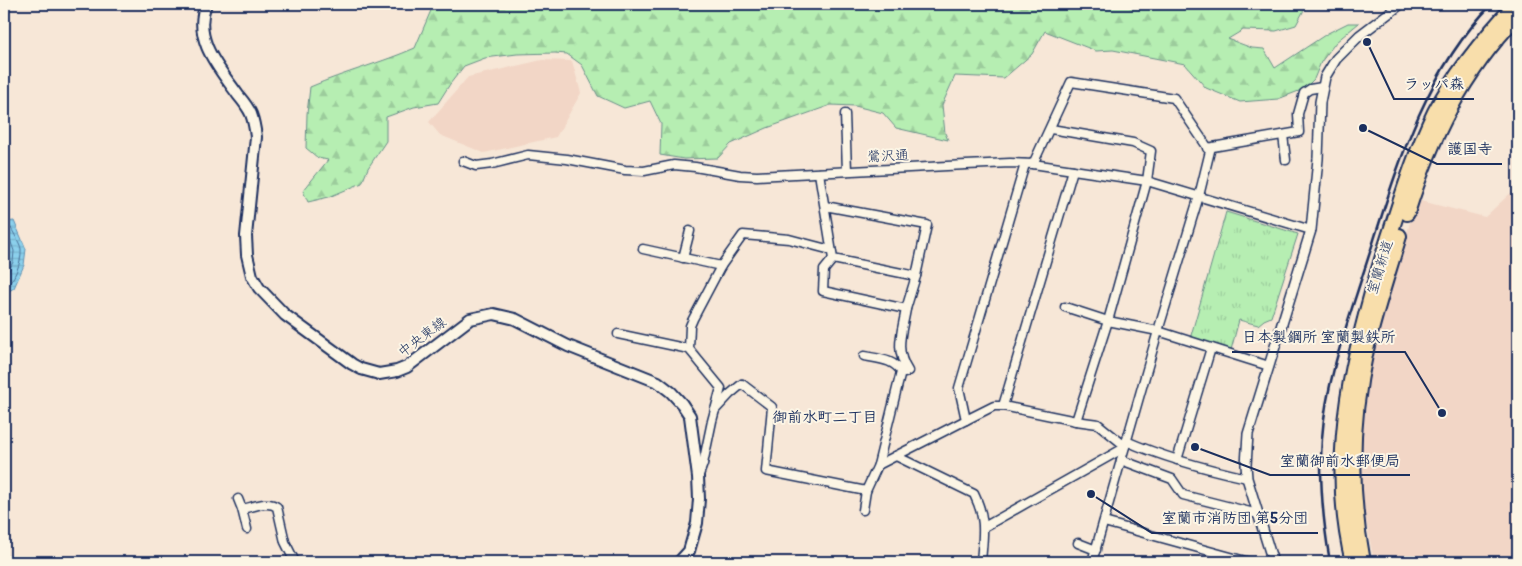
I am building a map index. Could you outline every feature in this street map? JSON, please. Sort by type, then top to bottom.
[{"type":"highway","name":"室蘭新道","points":[[1353,562],[1345,514],[1342,478],[1343,434],[1351,376],[1372,290],[1408,176],[1435,112],[1453,82],[1478,47],[1516,4]]},
{"type":"highway","name":"室蘭新道","points":[[1363,562],[1354,503],[1352,462],[1354,416],[1360,376],[1372,325],[1400,231],[1429,149],[1464,82],[1491,46],[1518,16]]},
{"type":"highway","points":[[1344,562],[1336,510],[1334,453],[1338,426],[1351,376]]},
{"type":"highway","points":[[1354,416],[1362,500],[1372,562]]},
{"type":"main road","name":"中央東線","points":[[206,4],[201,26],[206,45],[213,59],[250,113],[254,124],[256,137],[246,236],[247,255],[252,276],[259,288],[299,325],[352,364],[361,369],[380,374],[407,367],[470,319],[494,314],[515,319],[568,346],[665,386],[682,404],[690,416],[698,477],[699,500],[696,523],[689,551],[679,562]]},
{"type":"street","points":[[1273,562],[1247,478],[1248,434],[1311,230],[1318,159],[1322,87],[1336,59],[1360,35],[1401,4]]},
{"type":"street","points":[[966,420],[959,388],[1029,164],[1051,129],[1071,82],[1174,98],[1206,148],[1210,151],[1199,196],[1092,562]]},
{"type":"street","points":[[1206,148],[1299,132],[1298,114],[1304,93],[1310,89],[1322,87]]},
{"type":"street","points":[[845,114],[847,171]]},
{"type":"street","points":[[1051,129],[1133,142],[1151,151],[1147,181],[1108,321],[1076,422]]},
{"type":"street","points":[[1283,135],[1286,160]]},
{"type":"street","name":"鶯沢通","points":[[462,161],[476,166],[528,155],[567,159],[626,170],[644,170],[674,165],[740,175],[819,173],[1001,163],[1029,164],[1147,181],[1311,230]]},
{"type":"street","points":[[1003,406],[1073,170]]},
{"type":"street","points":[[819,173],[834,259]]},
{"type":"street","points":[[824,206],[926,225],[916,276],[906,309],[899,350],[901,360],[908,371],[905,373],[901,372]]},
{"type":"street","points":[[683,258],[690,232]]},
{"type":"street","points":[[689,349],[690,326],[693,319],[721,266],[743,235],[789,239],[831,250]]},
{"type":"street","points":[[643,249],[721,266]]},
{"type":"street","points":[[834,259],[916,276]]},
{"type":"street","points":[[834,259],[824,270],[823,291],[906,309]]},
{"type":"street","points":[[1065,307],[1108,321],[1158,332],[1269,366]]},
{"type":"street","points":[[618,334],[689,349],[721,388],[714,410],[703,464],[698,477]]},
{"type":"street","points":[[1177,460],[1211,348]]},
{"type":"street","points":[[863,510],[866,491],[878,465],[901,372],[898,366],[891,362],[864,356]]},
{"type":"street","points":[[714,410],[742,384],[772,408],[766,470],[866,491]]},
{"type":"street","points":[[878,465],[994,406],[1003,406],[1076,422],[1098,424],[1125,445],[1247,478]]},
{"type":"street","points":[[984,527],[1125,445]]},
{"type":"street","points":[[896,456],[974,494],[983,514],[984,527],[981,562]]},
{"type":"street","points":[[1121,460],[1172,478],[1183,495],[1258,514]]},
{"type":"street","points":[[238,500],[247,529]]},
{"type":"street","points":[[242,509],[274,504],[277,507],[285,542],[295,562]]},
{"type":"street","points":[[1104,522],[1250,562]]},
{"type":"street","points":[[1078,543],[1096,550]]},
{"type":"shaded area","points":[[542,60],[572,61],[581,93],[556,137],[484,153],[440,135],[429,122],[468,77]]},
{"type":"shaded area","points":[[1518,186],[1518,562],[1374,562],[1358,478],[1372,347],[1417,200],[1485,217]]},
{"type":"green space","points":[[439,4],[1300,4],[1304,10],[1296,25],[1276,31],[1243,30],[1228,39],[1252,48],[1264,49],[1275,68],[1328,33],[1348,23],[1359,23],[1336,42],[1321,62],[1314,79],[1304,89],[1278,99],[1240,102],[1206,88],[1185,64],[1113,50],[1096,51],[1045,31],[1032,54],[1004,78],[955,76],[942,105],[945,133],[948,140],[896,128],[883,113],[855,106],[831,105],[767,128],[731,144],[718,158],[684,159],[660,155],[661,124],[650,101],[624,108],[598,96],[582,65],[567,54],[517,54],[485,58],[464,66],[438,103],[414,107],[386,117],[386,141],[368,168],[362,183],[329,197],[308,202],[303,191],[328,160],[318,158],[306,148],[310,87],[415,48],[432,8]]},
{"type":"green space","points":[[1226,212],[1298,234],[1271,317],[1258,325],[1239,320],[1231,350],[1190,339]]},
{"type":"water","points":[[14,221],[26,249],[24,265],[14,288],[4,294],[4,222]]},
{"type":"railway","points":[[1330,562],[1322,500],[1321,454],[1324,417],[1332,375],[1386,202],[1412,131],[1428,96],[1446,64],[1467,33],[1492,4]]},
{"type":"place","name":"ラッパ森","points":[[1367,42]]},
{"type":"place","name":"護国寺","points":[[1363,128]]},
{"type":"place","name":"日本製鋼所 室蘭製鉄所","points":[[1442,413]]},
{"type":"place","name":"室蘭御前水郵便局","points":[[1195,447]]},
{"type":"place","name":"室蘭市消防団 第5分団","points":[[1091,494]]},
{"type":"district","name":"御前水町二丁目","points":[[825,417]]}]
